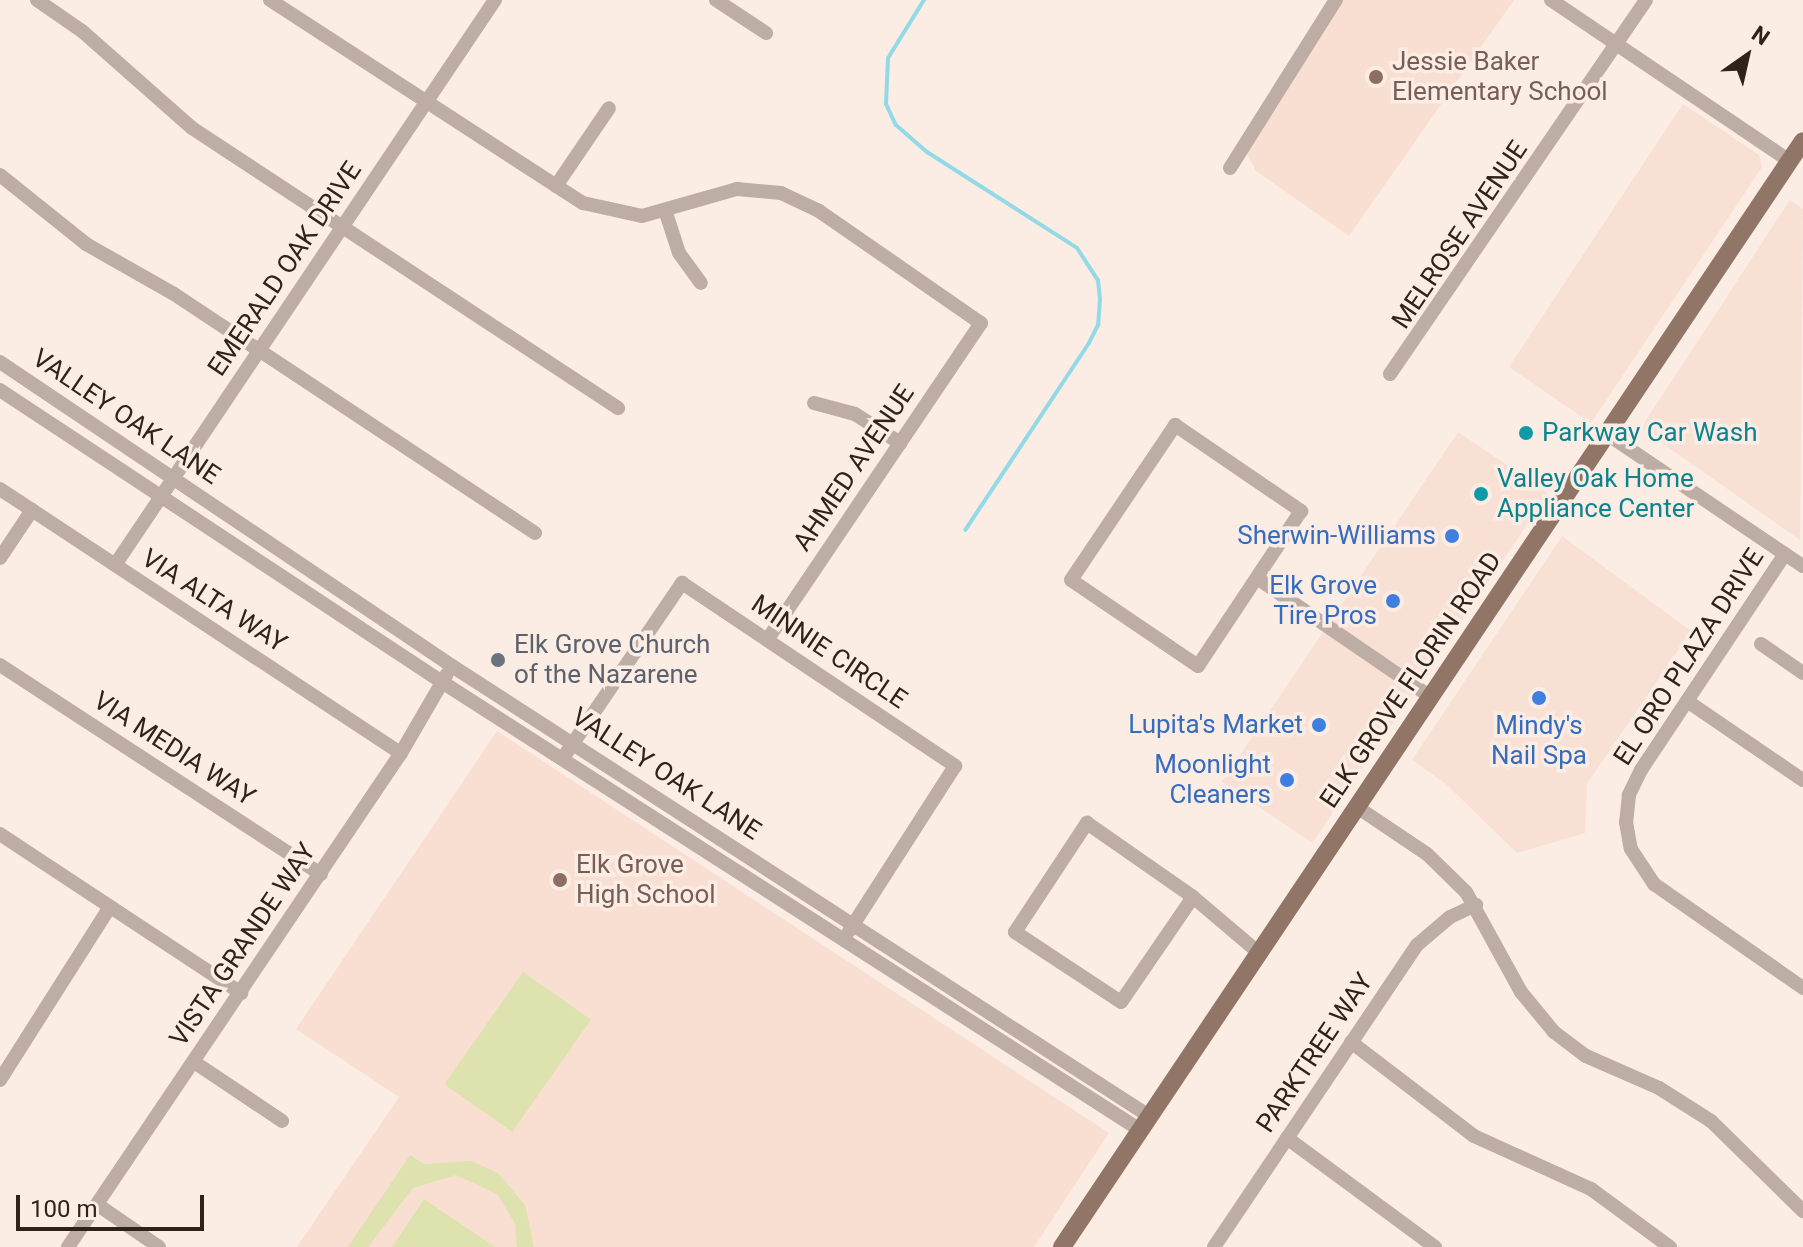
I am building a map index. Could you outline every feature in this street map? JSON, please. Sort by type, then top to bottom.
[{"type":"main road","name":"ELK GROVE FLORIN ROAD","points":[[1062,1247],[1803,141]]},
{"type":"street","points":[[37,0],[82,31],[192,128],[344,224],[618,408]]},
{"type":"street","name":"EMERALD OAK DRIVE","points":[[115,565],[495,0]]},
{"type":"street","points":[[716,0],[766,33]]},
{"type":"street","points":[[1230,168],[1336,0]]},
{"type":"street","points":[[1551,0],[1790,161]]},
{"type":"street","name":"MELROSE AVENUE","points":[[1390,374],[1646,0]]},
{"type":"street","points":[[277,2],[556,186],[612,213],[666,213],[679,253],[701,283]]},
{"type":"street","points":[[556,186],[609,108]]},
{"type":"street","points":[[0,175],[86,244],[259,350],[535,533]]},
{"type":"street","name":"AHMED AVENUE","points":[[666,213],[737,189],[793,197],[981,323],[767,640]]},
{"type":"street","name":"VALLEY OAK LANE","points":[[0,362],[452,666],[854,924],[1145,1123]]},
{"type":"street","name":"VALLEY OAK LANE","points":[[0,390],[442,682],[845,938],[1145,1123]]},
{"type":"street","points":[[814,403],[855,414],[900,443]]},
{"type":"street","points":[[1175,425],[1301,511],[1257,578],[1198,666],[1071,580],[1175,425]]},
{"type":"street","points":[[1607,434],[1803,566]]},
{"type":"street","name":"VIA ALTA WAY","points":[[0,489],[401,753]]},
{"type":"street","points":[[0,558],[32,510]]},
{"type":"street","name":"EL ORO PLAZA DRIVE","points":[[1785,554],[1634,782],[1626,822],[1631,849],[1654,884],[1803,988]]},
{"type":"street","points":[[1257,578],[1431,697]]},
{"type":"street","name":"MINNIE CIRCLE","points":[[563,758],[682,583],[955,766],[845,938]]},
{"type":"street","points":[[1761,644],[1803,673]]},
{"type":"street","name":"VIA MEDIA WAY","points":[[0,665],[321,874]]},
{"type":"street","name":"VISTA GRANDE WAY","points":[[68,1247],[401,753],[452,666]]},
{"type":"street","points":[[1687,701],[1803,780]]},
{"type":"street","points":[[1357,807],[1427,854],[1476,905],[1521,992],[1554,1032],[1586,1056],[1659,1088],[1711,1121],[1803,1211]]},
{"type":"street","points":[[1193,897],[1121,1002],[1015,932],[1087,823],[1193,897],[1259,953]]},
{"type":"street","points":[[0,834],[241,993]]},
{"type":"street","name":"PARKTREE WAY","points":[[1214,1247],[1417,945],[1450,917],[1476,905]]},
{"type":"street","points":[[0,1080],[110,907]]},
{"type":"street","points":[[1351,1042],[1474,1136],[1591,1189],[1670,1247]]},
{"type":"street","points":[[194,1062],[282,1121]]},
{"type":"street","points":[[1287,1138],[1435,1247]]},
{"type":"street","points":[[98,1205],[159,1247]]},
{"type":"shaded area","name":"Jessie Baker Elementary School","points":[[1342,0],[1514,0],[1349,236],[1256,171],[1245,150]]},
{"type":"shaded area","points":[[1683,104],[1759,155],[1762,167],[1591,423],[1509,367]]},
{"type":"shaded area","points":[[1790,200],[1803,209],[1800,540],[1641,428]]},
{"type":"shaded area","points":[[1458,432],[1548,493],[1312,843],[1222,782]]},
{"type":"shaded area","points":[[1562,536],[1691,631],[1587,784],[1585,833],[1517,853],[1446,784],[1412,760]]},
{"type":"shaded area","name":"Elk Grove High School","points":[[497,731],[1109,1133],[1034,1247],[297,1247],[399,1097],[296,1029]]},
{"type":"green space","points":[[523,972],[591,1020],[512,1132],[444,1084]]},
{"type":"green space","points":[[410,1155],[424,1164],[471,1161],[498,1173],[525,1205],[534,1247],[517,1247],[515,1223],[497,1194],[456,1175],[413,1188],[368,1247],[348,1247]]},
{"type":"green space","points":[[424,1199],[495,1247],[392,1247]]},
{"type":"waterway","points":[[924,0],[888,58],[886,104],[896,125],[927,152],[1077,248],[1098,280],[1100,299],[1098,325],[1089,343],[965,530]]},
{"type":"place","name":"Jessie Baker Elementary School","points":[[1376,77]]},
{"type":"place","name":"Parkway Car Wash","points":[[1526,433]]},
{"type":"place","name":"Valley Oak Home Appliance Center","points":[[1481,494]]},
{"type":"place","name":"Sherwin-Williams","points":[[1452,536]]},
{"type":"place","name":"Elk Grove Tire Pros","points":[[1393,601]]},
{"type":"place","name":"Elk Grove Church of the Nazarene","points":[[498,660]]},
{"type":"place","name":"Mindy's Nail Spa","points":[[1539,698]]},
{"type":"place","name":"Lupita's Market","points":[[1319,725]]},
{"type":"place","name":"Moonlight Cleaners","points":[[1287,780]]},
{"type":"place","name":"Elk Grove High School","points":[[560,880]]}]
